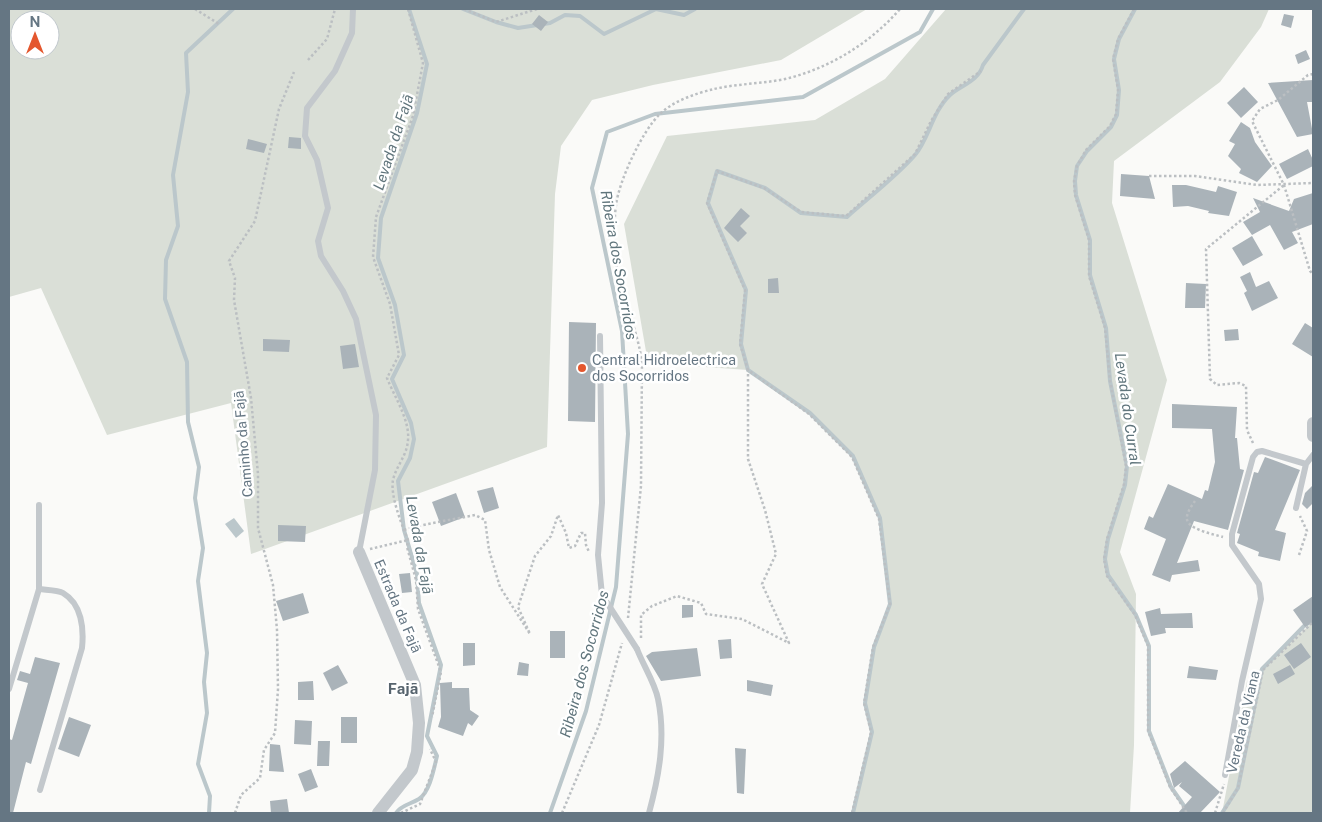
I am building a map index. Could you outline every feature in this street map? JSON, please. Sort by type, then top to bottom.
[{"type":"street","points":[[1313,423],[1313,436]]},
{"type":"street","name":"Estrada da Fajã","points":[[358,552],[415,685],[419,723],[417,752],[412,770],[378,813]]},
{"type":"lane","name":"Estrada da Fajã","points":[[353,9],[352,33],[335,72],[307,108],[305,136],[317,160],[328,208],[318,241],[321,256],[343,291],[356,319],[376,415],[375,470],[358,552]]},
{"type":"lane","points":[[600,336],[602,503],[598,555],[602,595],[637,650],[658,698],[662,756],[660,772],[649,813]]},
{"type":"lane","points":[[1226,775],[1242,681],[1262,599],[1259,584],[1232,545],[1231,540],[1257,452],[1262,451],[1306,464]]},
{"type":"lane","points":[[1296,508],[1306,464],[1313,455]]},
{"type":"lane","points":[[9,689],[40,589],[38,505]]},
{"type":"lane","points":[[40,589],[63,593],[77,608],[84,629],[82,648],[40,790]]},
{"type":"path","points":[[195,9],[219,24]]},
{"type":"path","points":[[308,60],[327,39],[335,9]]},
{"type":"path","points":[[358,552],[408,540],[396,503],[393,480],[405,457],[409,439],[405,422],[386,378],[399,355],[390,304],[373,257],[376,217],[413,116],[423,63],[408,9]]},
{"type":"path","points":[[464,9],[496,22],[536,9],[544,9]]},
{"type":"path","points":[[626,626],[636,556],[641,486],[642,364],[640,346],[618,273],[615,249],[616,204],[625,175],[646,133],[660,114],[682,100],[714,89],[792,77],[815,69],[854,50],[884,27],[900,9]]},
{"type":"path","points":[[1134,9],[1118,39],[1113,59],[1118,90],[1116,114],[1110,126],[1086,150],[1077,166],[1074,180],[1075,196],[1089,240],[1089,276],[1105,328],[1110,381],[1126,466],[1124,484],[1107,539],[1104,559],[1107,576],[1135,616],[1148,646],[1148,731],[1170,787],[1187,813]]},
{"type":"path","points":[[641,659],[641,616],[652,606],[677,596],[701,603],[706,614],[742,619],[789,643],[762,584],[776,554],[765,510],[748,458],[748,370],[740,344],[745,290],[707,203],[717,171],[764,188],[802,212],[846,216],[915,154],[931,121],[948,94],[980,71]]},
{"type":"path","name":"Caminho da Fajã","points":[[235,813],[241,795],[260,778],[264,750],[276,733],[278,630],[273,585],[258,528],[258,474],[250,398],[234,300],[235,278],[229,261],[255,221],[279,109],[294,72]]},
{"type":"path","points":[[1313,74],[1308,75],[1278,100],[1260,109],[1252,121],[1284,185],[1310,270],[1313,274]]},
{"type":"path","points":[[1149,176],[1195,176],[1258,185],[1313,183]]},
{"type":"path","points":[[1257,452],[1247,430],[1246,386],[1239,384],[1217,385],[1210,379],[1206,249],[1284,185]]},
{"type":"path","points":[[748,370],[809,414],[852,457],[879,519],[890,604],[873,647],[864,703],[871,732],[852,813]]},
{"type":"path","points":[[1194,501],[1186,517],[1188,523],[1193,527],[1231,540]]},
{"type":"path","points":[[1296,508],[1307,531],[1299,554]]},
{"type":"path","points":[[404,530],[422,524],[443,522],[475,514],[486,520],[489,550],[500,588],[530,634],[518,606],[535,556],[551,536],[558,515],[566,533],[568,548],[575,546],[581,532],[585,533],[588,551],[598,555]]},
{"type":"path","points":[[1307,531],[1313,533]]},
{"type":"path","name":"Vereda da Viana","points":[[1223,813],[1238,788],[1263,670],[1313,622]]},
{"type":"path","points":[[562,813],[599,724],[623,639]]},
{"type":"path","points":[[1215,813],[1223,792],[1226,775]]},
{"type":"shaded area","points":[[9,9],[867,9],[781,60],[653,85],[592,100],[561,146],[555,194],[547,447],[251,554],[231,403],[107,435],[41,288],[9,297]]},
{"type":"shaded area","points":[[946,9],[1269,9],[1261,27],[1220,82],[1114,161],[1112,203],[1167,380],[1120,552],[1136,594],[1134,745],[1130,813],[852,813],[871,733],[864,703],[873,647],[890,604],[879,519],[852,457],[809,414],[748,370],[648,363],[624,224],[667,136],[815,120],[885,79]]},
{"type":"shaded area","points":[[234,518],[244,531],[236,538],[225,524]]},
{"type":"shaded area","points":[[1313,622],[1313,813],[1222,813],[1247,681]]},
{"type":"building","points":[[1284,14],[1294,16],[1291,28],[1281,25]]},
{"type":"building","points":[[539,15],[548,22],[541,31],[532,24]]},
{"type":"building","points":[[1306,50],[1310,59],[1298,64],[1295,55]]},
{"type":"building","points":[[1313,80],[1313,102],[1307,102],[1313,134],[1297,137],[1268,83]]},
{"type":"building","points":[[1244,87],[1258,102],[1241,118],[1227,103]]},
{"type":"building","points":[[1241,122],[1250,128],[1255,142],[1272,166],[1257,182],[1239,173],[1241,169],[1228,156],[1235,144],[1229,141]]},
{"type":"building","points":[[289,137],[301,138],[301,149],[288,148]]},
{"type":"building","points":[[248,139],[267,144],[264,153],[246,149]]},
{"type":"building","points":[[1308,149],[1313,160],[1313,166],[1287,179],[1279,164]]},
{"type":"building","points":[[1121,174],[1149,176],[1155,199],[1120,196]]},
{"type":"building","points":[[1172,185],[1186,185],[1216,192],[1218,186],[1237,192],[1229,216],[1208,213],[1209,211],[1188,206],[1173,207]]},
{"type":"building","points":[[1313,193],[1313,224],[1292,232],[1298,243],[1284,250],[1270,225],[1252,235],[1243,222],[1260,212],[1253,198],[1289,211],[1294,199]]},
{"type":"building","points":[[741,208],[750,216],[740,226],[747,233],[738,242],[724,228]]},
{"type":"building","points":[[1252,236],[1263,255],[1243,266],[1232,248]]},
{"type":"building","points":[[1250,272],[1256,287],[1269,281],[1278,298],[1252,311],[1244,293],[1247,291],[1240,277]]},
{"type":"building","points":[[778,278],[779,293],[768,293],[768,279]]},
{"type":"building","points":[[1186,283],[1206,284],[1205,308],[1185,308]]},
{"type":"building","name":"Central Hidroelectrica dos Socorridos","points":[[569,322],[596,323],[595,422],[568,421]]},
{"type":"building","points":[[1305,323],[1313,328],[1313,357],[1292,344]]},
{"type":"building","points":[[1238,329],[1239,340],[1225,341],[1224,330]]},
{"type":"building","points":[[263,339],[290,340],[289,352],[263,351]]},
{"type":"building","points":[[355,344],[359,367],[343,369],[340,346]]},
{"type":"building","points":[[1172,404],[1237,407],[1235,438],[1237,438],[1240,469],[1244,470],[1228,530],[1194,521],[1177,563],[1198,560],[1200,571],[1172,575],[1170,582],[1152,575],[1166,539],[1144,529],[1149,516],[1153,518],[1168,484],[1202,499],[1205,490],[1208,491],[1215,462],[1212,429],[1172,428]]},
{"type":"building","points":[[1265,457],[1300,470],[1275,530],[1286,533],[1280,561],[1258,556],[1259,552],[1237,543],[1240,534],[1237,533],[1254,472],[1258,473]]},
{"type":"building","points":[[1313,485],[1313,503],[1307,509],[1302,504],[1305,493]]},
{"type":"building","points":[[493,487],[499,508],[484,513],[477,491]]},
{"type":"building","points":[[456,493],[465,517],[441,526],[432,502]]},
{"type":"building","points":[[278,525],[306,526],[305,542],[278,541]]},
{"type":"building","points":[[410,573],[412,592],[402,593],[399,574]]},
{"type":"building","points":[[303,593],[309,613],[283,621],[276,601]]},
{"type":"building","points":[[1313,596],[1313,622],[1305,627],[1293,610]]},
{"type":"building","points":[[682,605],[693,605],[693,617],[682,618]]},
{"type":"building","points":[[1160,608],[1161,614],[1192,613],[1193,628],[1165,628],[1166,633],[1151,636],[1145,612]]},
{"type":"building","points":[[550,631],[565,631],[565,658],[550,658]]},
{"type":"building","points":[[731,639],[732,658],[720,659],[718,640]]},
{"type":"building","points":[[463,643],[475,643],[475,665],[463,666]]},
{"type":"building","points":[[1301,643],[1311,657],[1294,669],[1284,655]]},
{"type":"building","points":[[697,648],[701,676],[661,681],[646,656],[652,652]]},
{"type":"building","points":[[35,657],[60,663],[31,764],[26,762],[13,813],[9,813],[9,739],[12,740],[28,683],[17,680],[20,671],[30,674]]},
{"type":"building","points":[[519,662],[529,664],[528,676],[517,675]]},
{"type":"building","points":[[338,665],[348,683],[332,691],[323,673]]},
{"type":"building","points":[[1290,665],[1295,674],[1278,684],[1273,674]]},
{"type":"building","points":[[1189,666],[1218,670],[1216,680],[1187,678]]},
{"type":"building","points":[[747,680],[773,685],[771,696],[747,691]]},
{"type":"building","points":[[313,681],[314,700],[298,700],[298,682]]},
{"type":"building","points":[[452,682],[452,688],[469,688],[470,710],[479,716],[472,726],[468,723],[463,736],[438,727],[441,717],[440,683]]},
{"type":"building","points":[[69,717],[91,725],[79,757],[58,749]]},
{"type":"building","points":[[341,717],[357,717],[357,743],[341,743]]},
{"type":"building","points":[[295,720],[312,721],[311,745],[294,744]]},
{"type":"building","points":[[318,741],[330,741],[329,766],[317,766]]},
{"type":"building","points":[[270,744],[280,745],[284,772],[269,771]]},
{"type":"building","points":[[735,748],[746,749],[744,794],[737,793]]},
{"type":"building","points":[[1185,761],[1220,792],[1200,813],[1178,813],[1192,797],[1179,786],[1182,782],[1174,788],[1170,774]]},
{"type":"building","points":[[311,769],[318,787],[305,792],[298,774]]},
{"type":"building","points":[[287,799],[289,813],[271,813],[270,801]]},
{"type":"waterway","points":[[209,813],[210,796],[198,764],[207,713],[204,682],[207,653],[198,581],[203,548],[195,498],[199,467],[188,422],[187,362],[165,299],[166,260],[178,226],[173,175],[188,92],[186,53],[233,9]]},
{"type":"waterway","name":"Levada da Fajã","points":[[396,813],[401,808],[423,796],[431,779],[437,756],[427,736],[441,665],[419,603],[417,574],[404,530],[398,481],[410,458],[414,439],[411,423],[392,379],[404,355],[395,305],[378,258],[381,218],[417,113],[427,64],[409,9]]},
{"type":"waterway","name":"Levada da Fajã","points":[[463,9],[496,22],[518,28],[550,23],[565,15],[580,16],[604,34],[656,9],[684,15],[695,9]]},
{"type":"waterway","name":"Ribeira dos Socorridos","points":[[550,813],[586,711],[616,587],[628,434],[622,331],[592,188],[607,132],[655,114],[803,97],[920,32],[933,9]]},
{"type":"waterway","points":[[853,813],[872,732],[865,703],[874,647],[890,604],[880,518],[853,456],[810,413],[748,370],[741,344],[746,290],[708,203],[717,171],[765,188],[801,213],[847,217],[891,179],[915,155],[920,149],[944,102],[950,95],[969,83],[981,71],[983,65],[1024,9]]},
{"type":"waterway","name":"Levada do Curral","points":[[1135,9],[1119,39],[1114,59],[1119,90],[1117,115],[1111,127],[1087,151],[1077,166],[1075,181],[1076,195],[1090,240],[1090,275],[1106,328],[1110,381],[1127,466],[1125,485],[1108,539],[1105,559],[1108,575],[1136,615],[1149,646],[1149,731],[1171,787],[1189,813]]},
{"type":"waterway","name":"Levada do Curral","points":[[1222,813],[1238,788],[1262,669],[1304,626],[1313,620]]},
{"type":"place","name":"Central Hidroelectrica dos Socorridos","points":[[582,368]]},
{"type":"district","name":"Fajã","points":[[403,688]]}]
